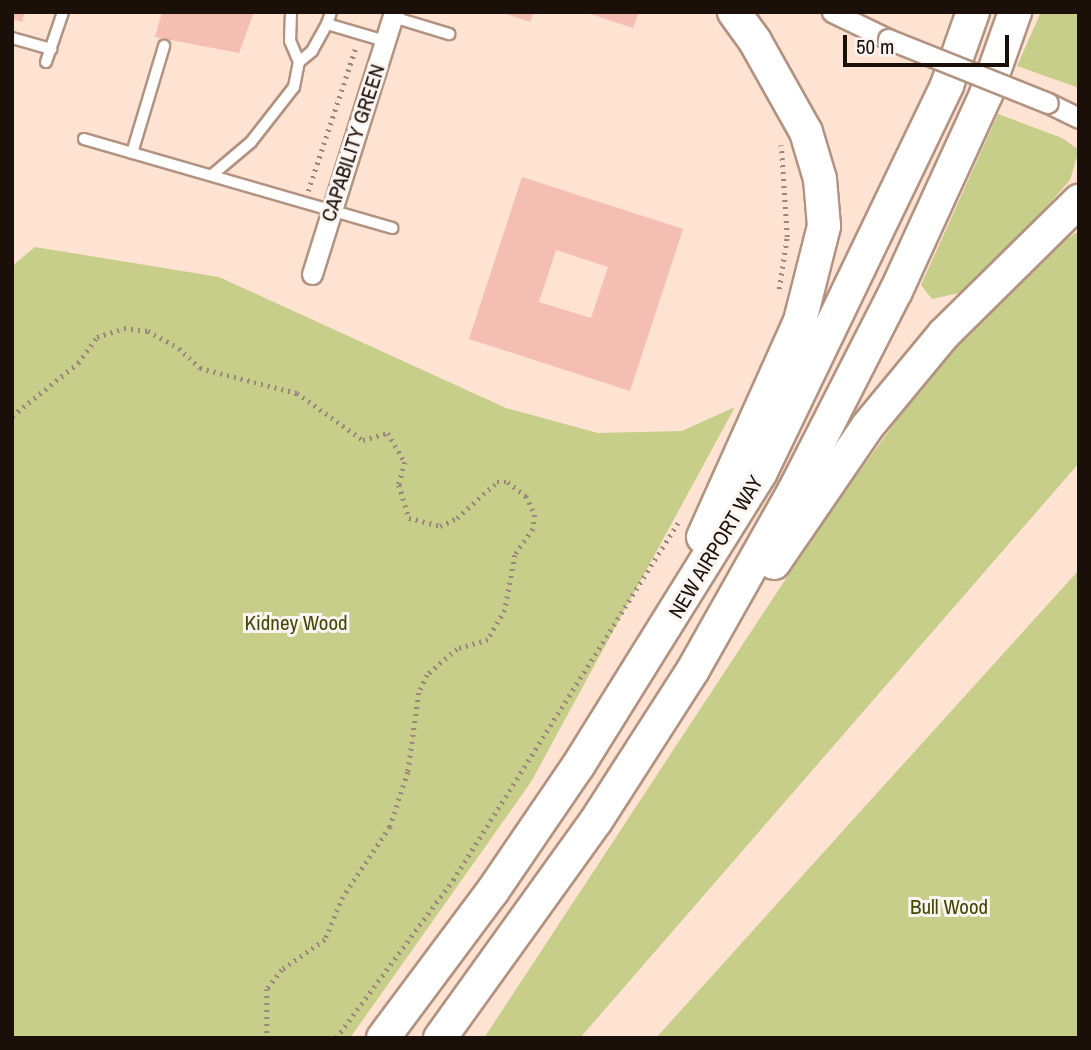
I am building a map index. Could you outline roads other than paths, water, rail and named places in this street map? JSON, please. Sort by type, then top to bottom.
[{"type":"highway","points":[[666,629],[715,509],[800,321],[824,226],[820,179],[806,132],[762,51],[734,12]]},
{"type":"highway","name":"NEW AIRPORT WAY","points":[[383,1038],[492,892],[666,629],[761,472],[853,288],[947,85],[973,12]]},
{"type":"highway","name":"NEW AIRPORT WAY","points":[[440,1038],[596,821],[693,670],[796,487],[895,291],[986,94],[1015,12]]},
{"type":"highway","points":[[693,670],[867,427],[944,334],[1079,201]]},
{"type":"street","points":[[832,12],[888,39],[1079,118]]},
{"type":"street","name":"CAPABILITY GREEN","points":[[312,274],[394,15]]},
{"type":"lane","points":[[46,62],[62,12]]},
{"type":"lane","points":[[212,175],[276,116],[294,87],[299,62],[290,41],[291,12]]},
{"type":"lane","points":[[299,62],[312,51],[331,12]]},
{"type":"lane","points":[[394,15],[449,34]]},
{"type":"lane","points":[[327,24],[386,41]]},
{"type":"lane","points":[[12,38],[51,49]]},
{"type":"lane","points":[[132,153],[164,46]]},
{"type":"lane","points":[[83,139],[305,200],[392,228]]},
{"type":"park label","name":"Kidney Wood","points":[[296,623]]},
{"type":"park label","name":"Bull Wood","points":[[949,907]]}]
